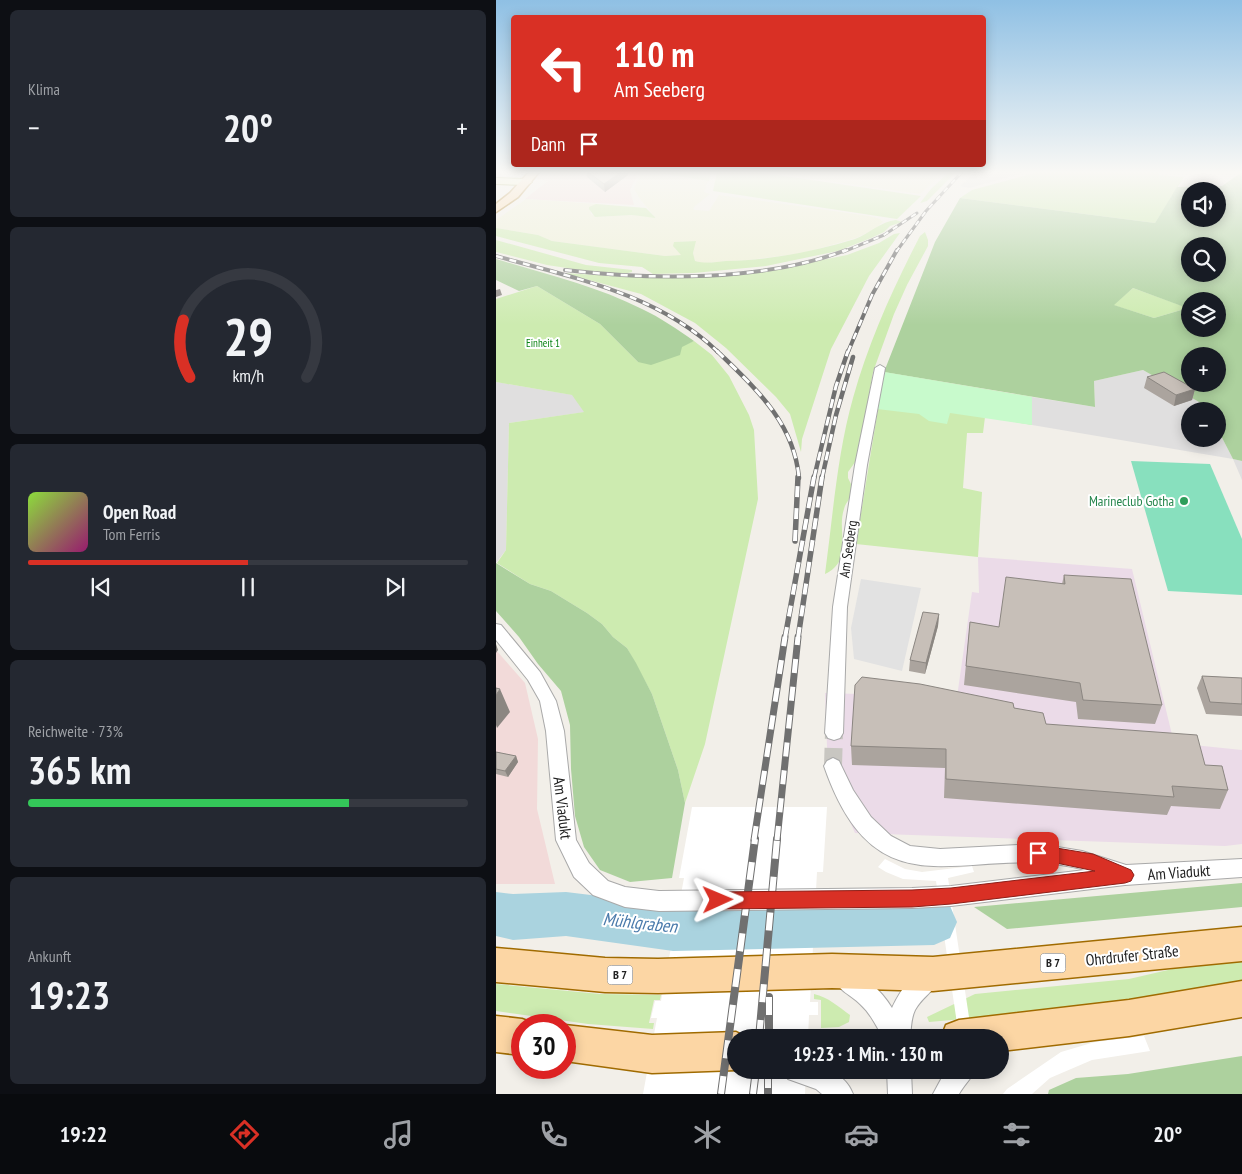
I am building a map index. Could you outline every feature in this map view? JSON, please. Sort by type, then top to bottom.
[{"type":"main road","name":"Ohrdrufer Straße","points":[[496,965],[605,975],[658,976],[832,972],[933,974],[1242,944]]},
{"type":"main road","points":[[1011,1038],[1242,999]]},
{"type":"main road","points":[[496,1034],[511,1036]]},
{"type":"main road","points":[[576,1044],[652,1054],[727,1051]]},
{"type":"street","name":"Am Seeberg","points":[[834,733],[840,607],[861,465],[880,368]]},
{"type":"street","name":"Am Viadukt","points":[[496,629],[534,676],[548,701],[555,731],[566,840],[575,863],[590,881],[610,893],[633,899],[658,901],[912,898],[951,896],[1125,875],[1242,868]]},
{"type":"street","points":[[833,766],[840,785],[854,811],[875,836],[909,855],[936,857],[1038,853],[1066,856],[1093,862],[1125,875]]},
{"type":"street","points":[[832,972],[862,990],[878,1005],[892,1029]]},
{"type":"street","points":[[898,1029],[901,1013],[907,1000],[933,974]]},
{"type":"street","points":[[821,1079],[841,1094]]},
{"type":"street","points":[[899,1079],[900,1094]]},
{"type":"street","points":[[945,1094],[954,1079]]},
{"type":"shaded area","points":[[1143,370],[1199,402],[1181,402],[1181,447],[1226,447],[1226,445],[1233,459],[1032,425],[1032,397],[1095,407],[1094,381]]},
{"type":"shaded area","points":[[496,382],[573,395],[585,412],[509,423],[506,550],[496,563]]},
{"type":"shaded area","points":[[1233,459],[1242,461],[1242,480]]},
{"type":"shaded area","points":[[978,557],[1132,569],[1174,743],[1242,750],[1242,844],[1225,846],[855,833],[828,773],[825,693],[957,697],[972,592],[979,593]]},
{"type":"shaded area","points":[[861,579],[921,588],[902,671],[854,659],[851,628]]},
{"type":"shaded area","points":[[496,650],[525,683],[538,739],[537,809],[555,884],[496,884]]},
{"type":"green space","points":[[496,223],[882,223],[875,229],[856,238],[803,253],[749,260],[702,263],[695,261],[693,253],[695,241],[674,242],[676,250],[681,255],[665,256],[552,241],[538,235],[496,228]]},
{"type":"green space","points":[[885,223],[899,223],[890,226],[884,232],[871,238],[838,251],[766,266],[694,273],[653,274],[642,267],[599,263],[496,236],[496,228],[538,235],[552,241],[665,256],[681,255],[673,246],[674,242],[696,241],[693,253],[695,261],[703,262],[775,257],[823,248],[860,237]]},
{"type":"green space","points":[[946,223],[1181,223],[1181,227],[1226,227],[1226,223],[1242,223],[1242,461],[1233,459],[1226,445],[1226,402],[1199,402],[1182,392],[1226,392],[1226,347],[1181,347],[1181,392],[1143,370],[1094,381],[1095,407],[884,372],[935,242]]},
{"type":"green space","points":[[925,232],[928,246],[894,314],[873,372],[858,458],[848,472],[848,478],[853,488],[842,518],[842,553],[834,568],[825,574],[839,463],[859,377],[882,315],[900,275],[920,236]]},
{"type":"green space","points":[[900,233],[869,276],[831,349],[802,439],[801,452],[790,414],[776,397],[726,348],[695,323],[641,294],[563,273],[650,278],[732,275],[771,270],[847,255]]},
{"type":"green space","points":[[496,240],[586,265],[632,270],[632,272],[624,274],[547,265],[496,252]]},
{"type":"green space","points":[[496,259],[570,281],[625,301],[656,316],[694,341],[682,347],[680,355],[651,365],[638,362],[600,324],[537,286],[519,291],[496,280]]},
{"type":"green space","name":"Einheit 1","points":[[537,286],[600,324],[638,362],[694,341],[712,355],[729,376],[749,415],[754,430],[758,499],[705,744],[685,803],[678,770],[652,694],[627,648],[613,637],[602,624],[587,613],[551,591],[530,584],[497,563],[506,550],[509,423],[584,412],[572,395],[496,382],[496,299]]},
{"type":"green space","points":[[1133,288],[1181,305],[1181,310],[1154,318],[1113,305]]},
{"type":"green space","points":[[884,372],[1032,397],[1032,425],[985,417],[983,433],[967,433],[963,488],[982,492],[978,557],[856,544]]},
{"type":"green space","points":[[884,372],[1032,397],[1032,425],[950,413],[947,424],[929,421],[919,414],[877,409]]},
{"type":"green space","name":"Marineclub Gotha","points":[[1131,461],[1210,464],[1242,539],[1242,595],[1168,591]]},
{"type":"green space","points":[[496,563],[530,584],[551,591],[587,613],[602,624],[613,637],[627,648],[636,663],[652,694],[678,770],[685,803],[672,878],[630,882],[600,870],[584,847],[575,816],[570,725],[561,691],[496,611]]},
{"type":"green space","points":[[1242,883],[1242,907],[1007,929],[974,907]]},
{"type":"green space","points":[[1242,958],[1242,982],[1066,1010],[929,1022],[927,1017],[975,994],[1129,979],[1194,964]]},
{"type":"green space","points":[[496,984],[600,994],[661,995],[660,1000],[654,1000],[649,1023],[654,1023],[653,1029],[576,1022],[576,1014],[517,1014],[496,1011]]},
{"type":"green space","points":[[814,994],[829,1000],[850,1015],[849,1022],[839,1027],[821,1028],[821,1000],[814,999]]},
{"type":"green space","points":[[1242,1056],[1242,1094],[1048,1094],[1049,1090],[1076,1078],[1128,1074]]},
{"type":"pier","points":[[692,807],[827,807],[823,872],[817,872],[810,1002],[818,1002],[818,1015],[809,1015],[808,1029],[727,1029],[727,1079],[806,1079],[805,1094],[643,1094],[657,1018],[651,1018],[655,1001],[661,1001],[684,878],[679,878]]},
{"type":"pier","points":[[885,859],[905,869],[922,872],[972,866],[974,872],[948,878],[971,1029],[958,1029],[936,881],[903,879],[878,867]]},
{"type":"pier","points":[[1144,1036],[1150,1051],[1092,1060],[1050,1078],[1032,1094],[1003,1094],[1007,1089],[1061,1052],[1095,1042]]},
{"type":"building","points":[[1164,372],[1181,381],[1181,392],[1186,392],[1176,395],[1147,377]]},
{"type":"building","points":[[1064,575],[1131,579],[1162,705],[1083,700],[1080,683],[966,666],[970,622],[999,627],[1006,577],[1065,584]]},
{"type":"building","points":[[923,612],[939,614],[926,663],[910,660]]},
{"type":"building","points":[[1202,676],[1242,678],[1242,704],[1210,702]]},
{"type":"building","points":[[862,677],[920,684],[1013,703],[1014,708],[1043,713],[1046,724],[1197,735],[1205,765],[1222,766],[1228,790],[1172,786],[1174,797],[946,779],[946,749],[851,746],[855,685]]},
{"type":"building","points":[[496,752],[516,756],[505,771],[496,769]]},
{"type":"waterway","name":"Mühlgraben","points":[[496,914],[513,917],[566,914],[673,928],[934,922]]},
{"type":"tunnel","points":[[833,766],[834,733]]},
{"type":"railway","points":[[843,252],[884,235],[902,223]]},
{"type":"railway","points":[[896,252],[917,223]]},
{"type":"railway","points":[[565,270],[634,276],[707,276],[779,268],[846,250]]},
{"type":"railway","points":[[848,352],[872,295],[897,250]]},
{"type":"railway","points":[[496,256],[614,290],[642,302],[694,332],[718,352]]},
{"type":"railway","points":[[814,478],[836,386],[848,351]]},
{"type":"railway","points":[[718,352],[758,393],[781,423],[796,458],[799,478]]},
{"type":"railway","points":[[822,478],[836,415],[853,357]]},
{"type":"railway","points":[[795,541],[798,477]]},
{"type":"railway","points":[[785,638],[814,477]]},
{"type":"railway","points":[[798,638],[822,477]]},
{"type":"railway","points":[[754,840],[785,637]]},
{"type":"railway","points":[[777,840],[798,637]]},
{"type":"railway","points":[[721,1094],[755,839]]},
{"type":"railway","points":[[760,1029],[777,839]]},
{"type":"railway","points":[[769,997],[769,1029]]},
{"type":"railway","points":[[753,1094],[755,1079]]},
{"type":"railway","points":[[768,1079],[768,1094]]},
{"type":"place","name":"Marineclub Gotha","points":[[1184,501]]},
{"type":"route","points":[[718,900],[951,896],[1125,875],[1093,862],[1066,856],[1038,853]]}]
